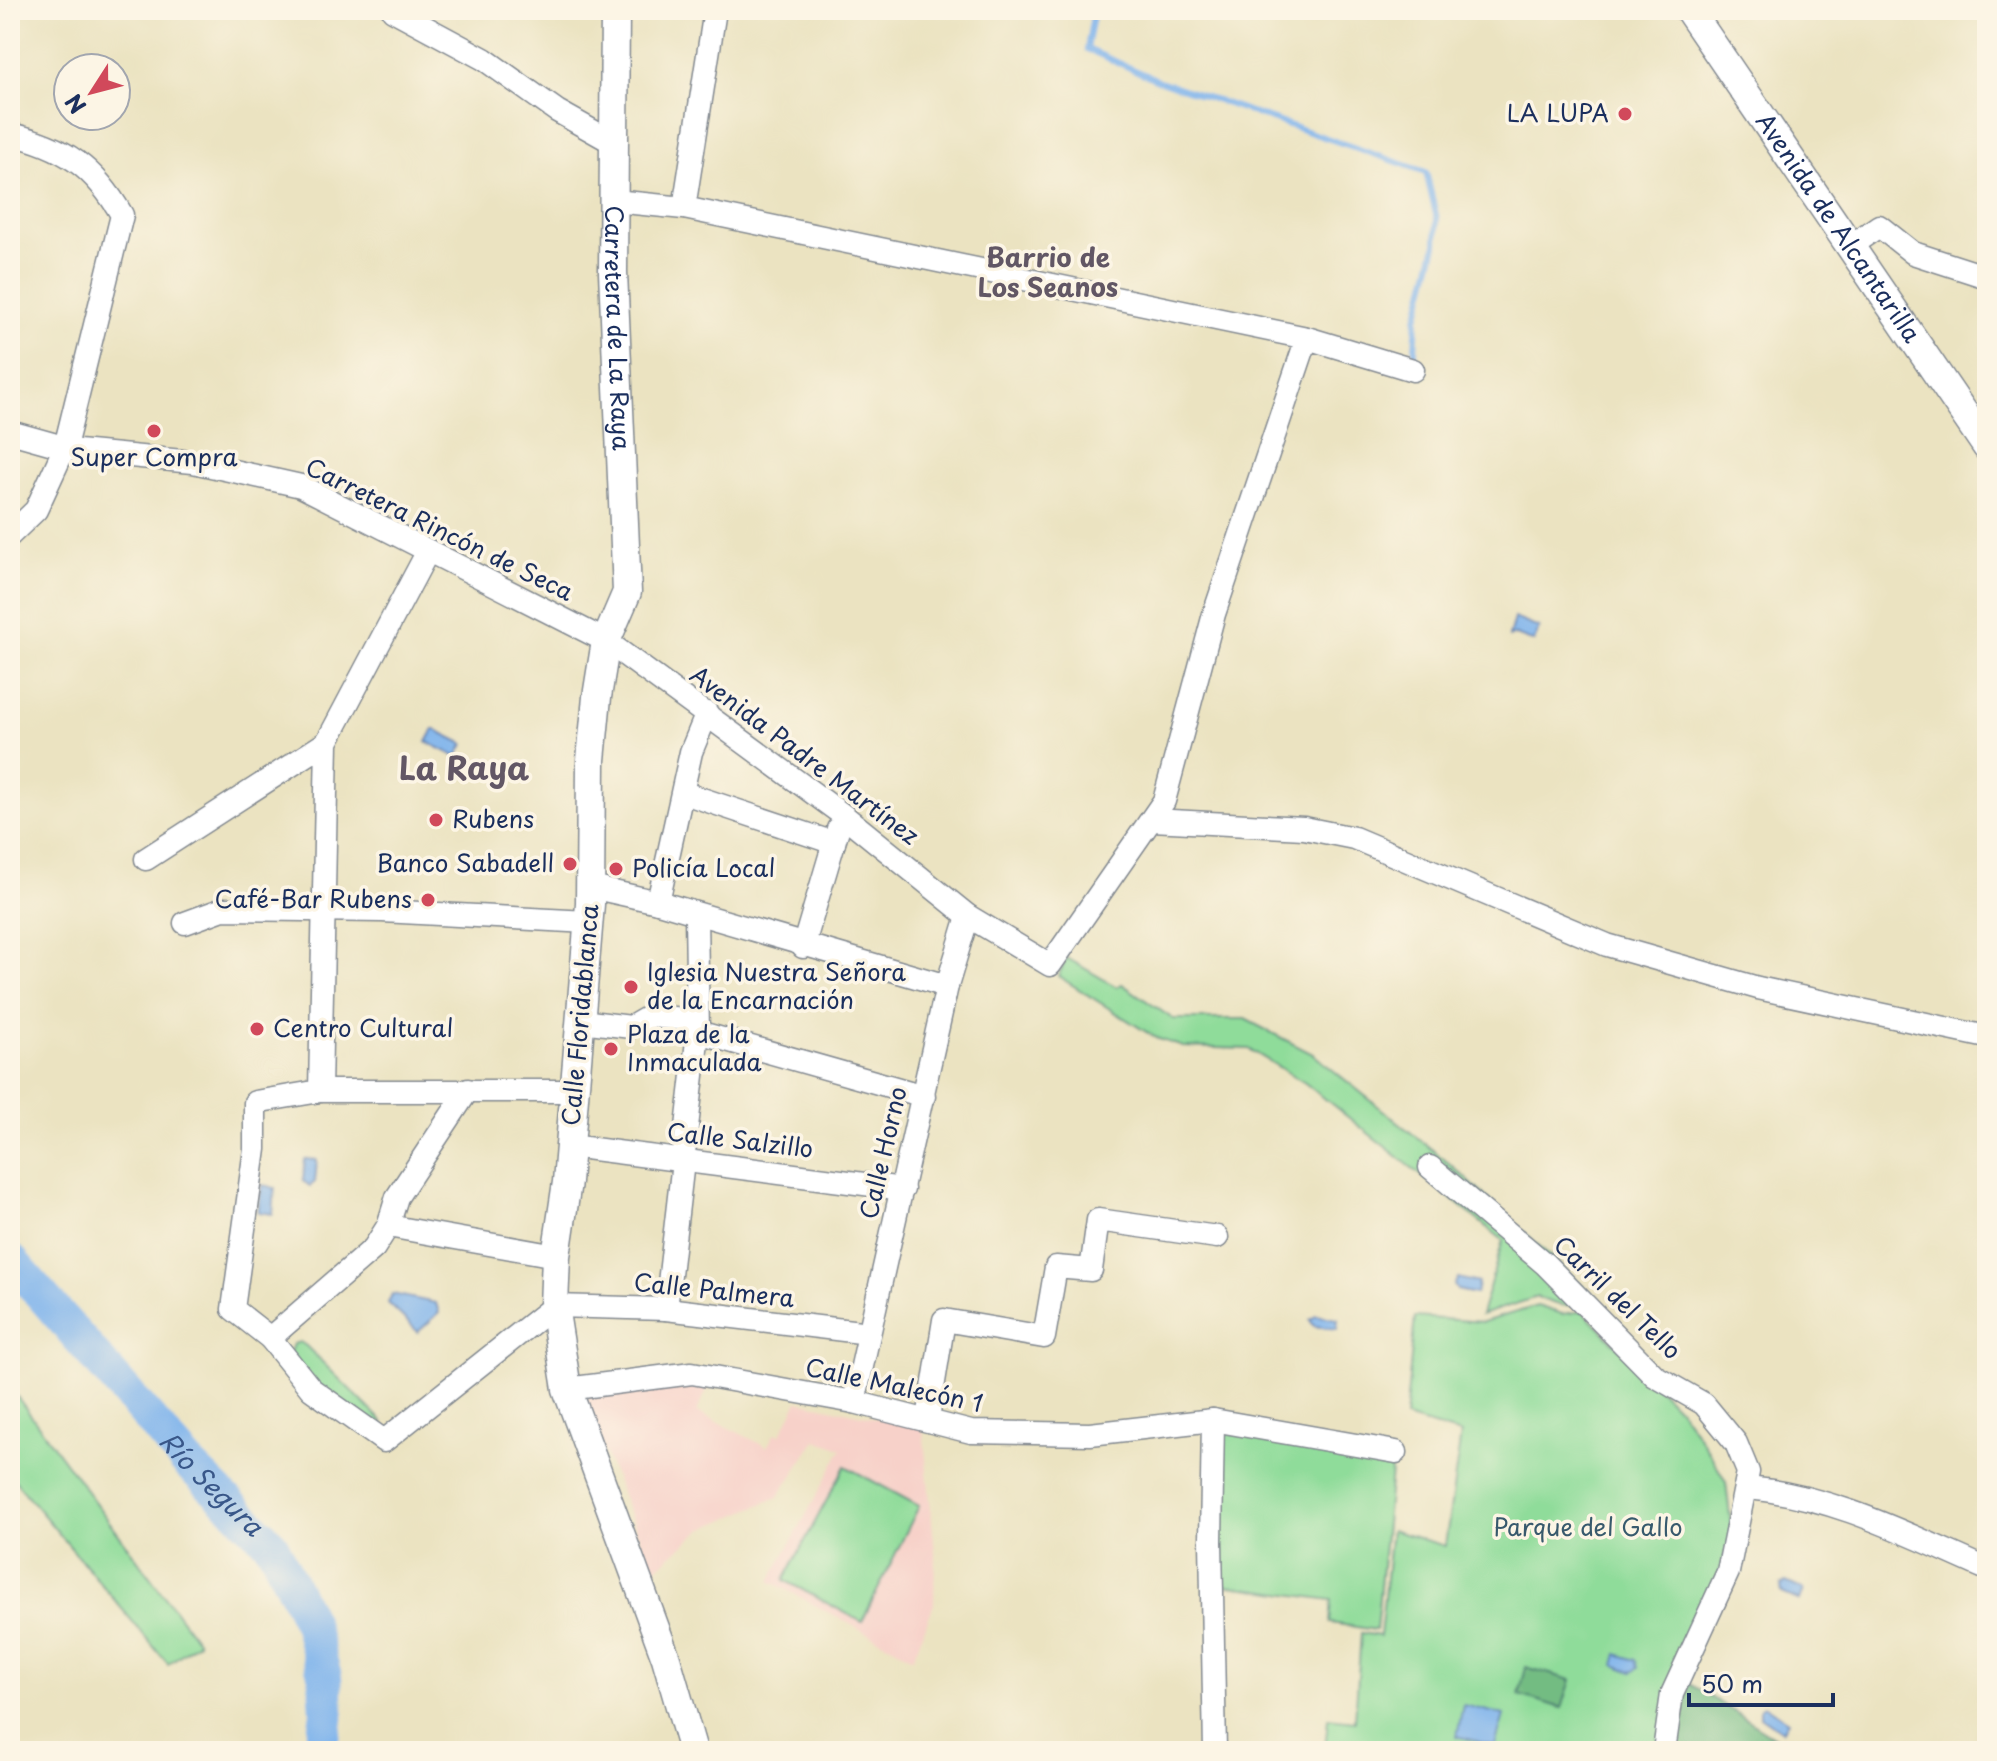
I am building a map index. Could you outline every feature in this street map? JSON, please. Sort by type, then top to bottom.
[{"type":"main road","name":"Carretera de La Raya","points":[[606,641],[627,592],[613,272],[615,10]]},
{"type":"main road","name":"Avenida de Alcantarilla","points":[[1697,17],[1987,447]]},
{"type":"main road","name":"Calle Floridablanca","points":[[606,641],[591,760],[591,887],[576,1091],[556,1256],[554,1306],[567,1389],[662,1645],[693,1751]]},
{"type":"street","points":[[393,10],[484,59],[557,111],[614,143]]},
{"type":"street","points":[[684,208],[715,10]]},
{"type":"street","points":[[10,134],[29,138],[82,162],[106,187],[122,215],[65,447],[36,510],[10,535]]},
{"type":"street","points":[[614,201],[684,208],[1307,338],[1413,370]]},
{"type":"street","points":[[1850,246],[1879,226],[1913,253],[1987,277]]},
{"type":"street","points":[[1307,338],[1214,614],[1164,801],[1152,820],[1304,828],[1354,838],[1607,945],[1758,988],[1987,1037]]},
{"type":"street","name":"Carretera Rincón de Seca","points":[[10,432],[65,447],[193,462],[301,486],[606,641]]},
{"type":"street","points":[[320,1091],[327,742],[428,551]]},
{"type":"street","name":"Avenida Padre Martínez","points":[[606,641],[843,815],[968,916],[1050,965],[1128,849],[1152,820]]},
{"type":"street","points":[[658,902],[691,752],[707,713]]},
{"type":"street","points":[[146,859],[327,742]]},
{"type":"street","points":[[684,793],[834,843]]},
{"type":"street","points":[[803,947],[843,815]]},
{"type":"street","points":[[591,887],[658,902],[696,916],[947,986]]},
{"type":"street","points":[[185,923],[223,909],[588,922]]},
{"type":"street","points":[[666,1309],[697,1026],[696,916]]},
{"type":"street","name":"Calle Horno","points":[[854,1402],[947,986],[968,916]]},
{"type":"street","points":[[581,1021],[631,1027],[650,1016],[697,1026],[924,1096]]},
{"type":"street","points":[[270,1338],[374,1248],[388,1226],[397,1197],[468,1090]]},
{"type":"street","points":[[554,1306],[384,1441],[311,1389],[270,1338],[233,1309],[255,1149],[255,1102],[320,1091],[576,1091]]},
{"type":"street","name":"Calle Salzillo","points":[[570,1146],[903,1189]]},
{"type":"street","name":"Carril del Tello","points":[[1430,1167],[1545,1264],[1655,1376],[1704,1404],[1722,1422],[1736,1443],[1748,1472],[1728,1572],[1672,1694],[1664,1751]]},
{"type":"street","points":[[928,1419],[944,1320],[1044,1337],[1056,1267],[1091,1270],[1098,1220],[1217,1237]]},
{"type":"street","points":[[388,1226],[556,1256]]},
{"type":"street","name":"Calle Palmera","points":[[554,1306],[666,1309],[869,1333]]},
{"type":"street","name":"Calle Malecón 1","points":[[567,1389],[692,1373],[854,1402],[971,1432],[1090,1434],[1213,1420],[1396,1452]]},
{"type":"street","points":[[1213,1420],[1211,1556],[1215,1751]]},
{"type":"street","points":[[1746,1488],[1785,1491],[1896,1529],[1987,1569]]},
{"type":"shaded area","points":[[712,1379],[697,1412],[767,1447],[775,1433],[780,1435],[798,1401],[923,1428],[935,1553],[934,1604],[913,1658],[770,1581],[842,1449],[816,1440],[778,1497],[701,1530],[653,1571],[583,1398],[626,1382]]},
{"type":"green space","points":[[1067,958],[1117,987],[1122,984],[1173,1019],[1245,1019],[1313,1054],[1450,1164],[1591,1294],[1565,1306],[1537,1297],[1481,1315],[1503,1240],[1305,1083],[1249,1049],[1183,1047],[1156,1038],[1058,976]]},
{"type":"green space","name":"Parque del Gallo","points":[[1537,1306],[1562,1314],[1583,1311],[1677,1407],[1703,1442],[1726,1482],[1732,1534],[1660,1751],[1325,1751],[1328,1718],[1355,1721],[1361,1633],[1380,1636],[1391,1530],[1445,1546],[1461,1434],[1405,1418],[1415,1317],[1483,1322]]},
{"type":"green space","points":[[300,1342],[383,1422],[356,1418],[331,1400],[289,1354],[293,1344]]},
{"type":"green space","points":[[10,1387],[198,1642],[168,1664],[10,1475]]},
{"type":"green space","points":[[1217,1425],[1392,1460],[1376,1630],[1330,1623],[1332,1600],[1215,1584]]},
{"type":"green space","points":[[845,1466],[919,1506],[862,1622],[784,1580]]},
{"type":"green space","points":[[1526,1667],[1571,1680],[1562,1708],[1519,1695]]},
{"type":"green space","points":[[1685,1681],[1797,1751],[1669,1751]]},
{"type":"water","points":[[1514,618],[1539,628],[1534,642],[1516,635],[1509,637]]},
{"type":"water","points":[[434,729],[464,744],[457,757],[427,742]]},
{"type":"water","points":[[305,1159],[317,1160],[315,1182],[310,1186],[303,1181]]},
{"type":"water","points":[[262,1185],[275,1188],[273,1214],[258,1212]]},
{"type":"water","points":[[1458,1278],[1478,1283],[1476,1294],[1457,1290],[1454,1285]]},
{"type":"water","points":[[392,1294],[436,1303],[439,1313],[418,1332],[388,1303]]},
{"type":"water","points":[[1316,1315],[1338,1319],[1337,1329],[1314,1326],[1310,1320]]},
{"type":"water","points":[[1786,1582],[1804,1590],[1800,1601],[1782,1593],[1781,1586]]},
{"type":"water","points":[[1617,1654],[1636,1660],[1638,1668],[1633,1672],[1614,1665]]},
{"type":"water","points":[[1463,1705],[1504,1715],[1495,1746],[1457,1736]]},
{"type":"water","points":[[1765,1706],[1788,1721],[1782,1731],[1760,1716],[1760,1708]]},
{"type":"waterway","points":[[1094,10],[1087,49],[1160,81],[1426,172],[1437,219],[1436,245],[1417,318],[1414,366]]},
{"type":"waterway","name":"Río Segura","points":[[10,1259],[188,1463],[272,1545],[310,1623],[325,1677],[327,1713],[321,1751]]},
{"type":"place","name":"LA LUPA","points":[[1625,114]]},
{"type":"place","name":"Super Compra","points":[[154,431]]},
{"type":"place","name":"Rubens","points":[[436,820]]},
{"type":"place","name":"Banco Sabadell","points":[[570,864]]},
{"type":"place","name":"Policía Local","points":[[616,869]]},
{"type":"place","name":"Café-Bar Rubens","points":[[428,900]]},
{"type":"place","name":"Iglesia Nuestra Señora de la Encarnación","points":[[631,987]]},
{"type":"place","name":"Centro Cultural","points":[[257,1029]]},
{"type":"place","name":"Plaza de la Inmaculada","points":[[611,1049]]},
{"type":"district","name":"Barrio de Los Seanos","points":[[1048,273]]},
{"type":"district","name":"La Raya","points":[[464,769]]}]
